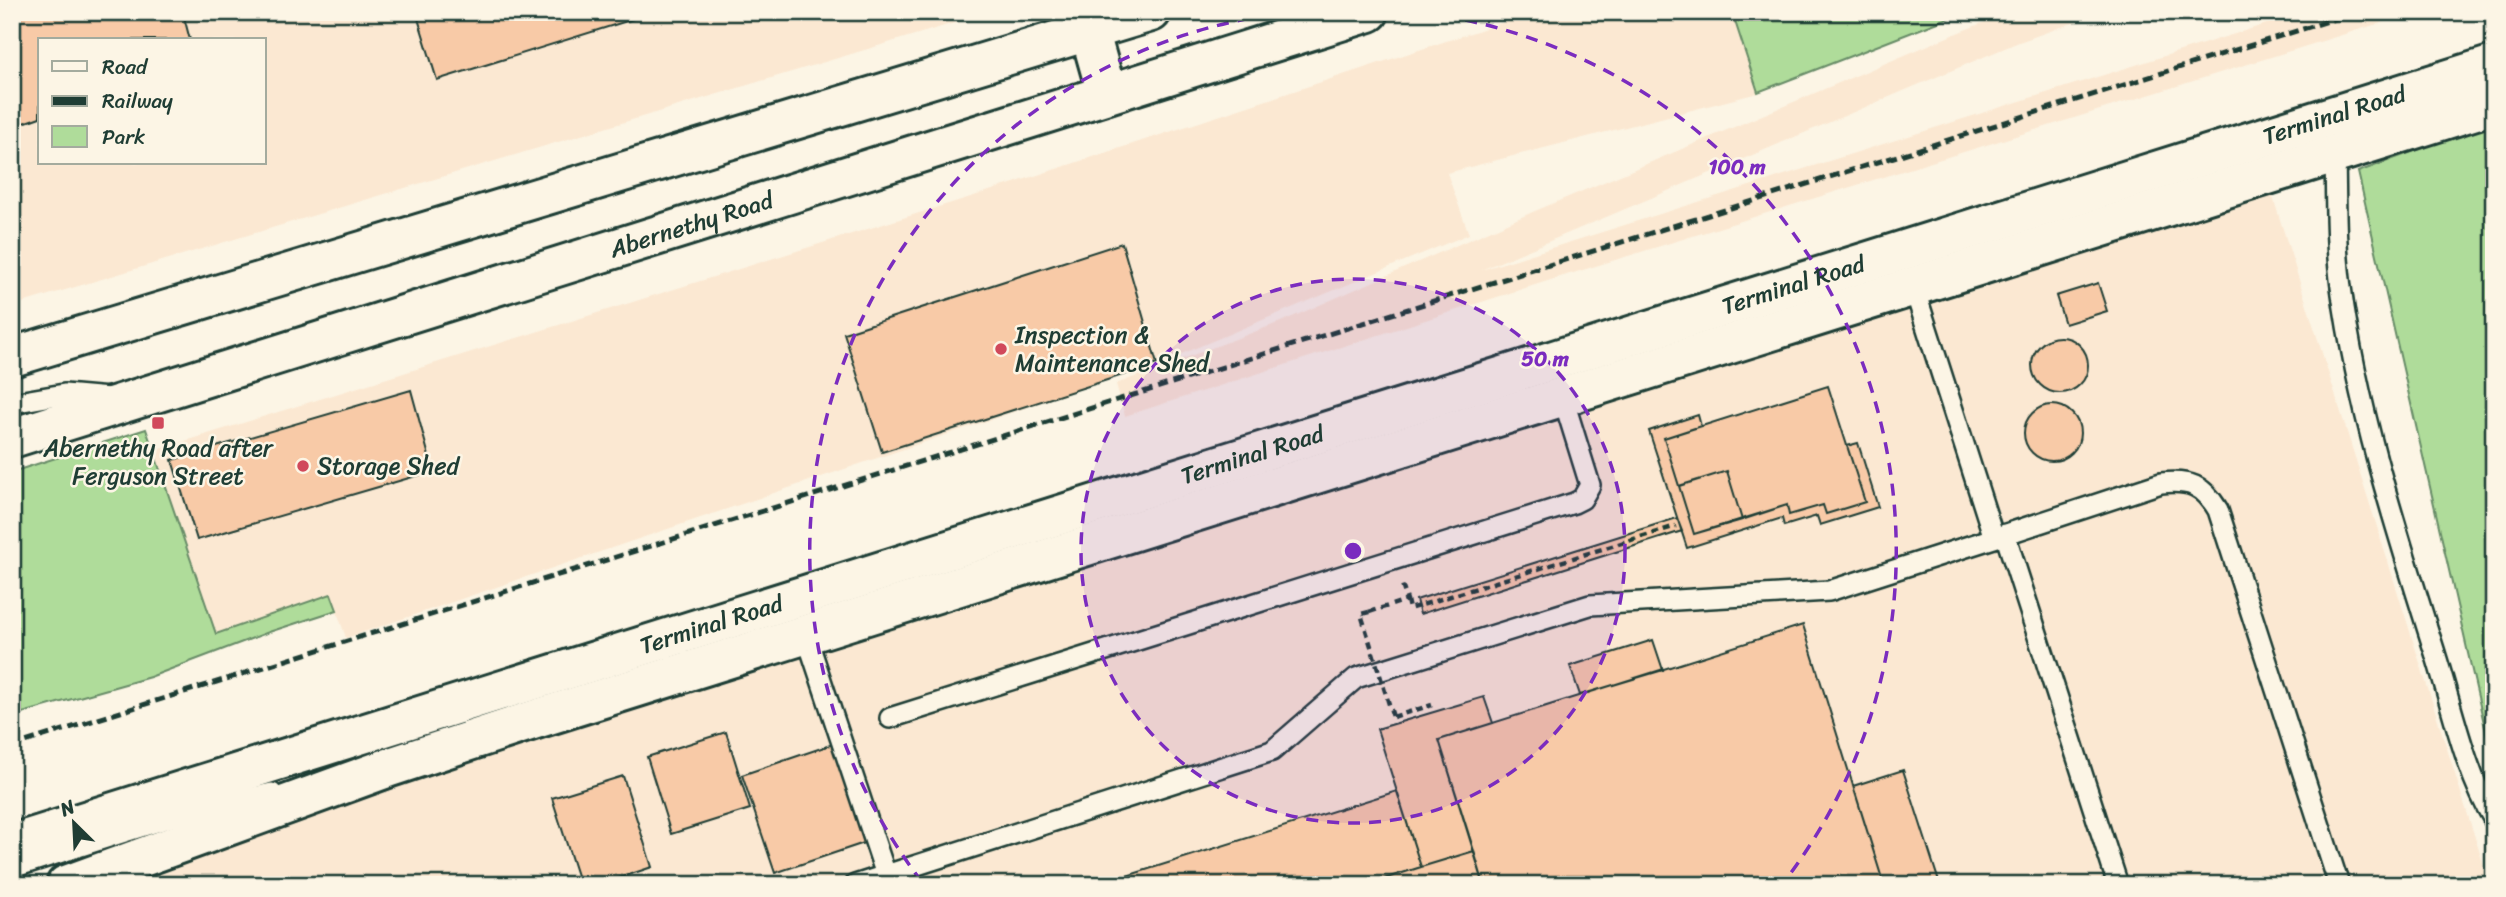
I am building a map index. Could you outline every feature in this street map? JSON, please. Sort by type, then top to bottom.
[{"type":"street","points":[[12,357],[1087,22],[1151,12]]},
{"type":"street","name":"Abernethy Road","points":[[12,438],[1369,12]]},
{"type":"street","points":[[1087,22],[1107,94]]},
{"type":"street","name":"Terminal Road","points":[[12,844],[2494,65]]},
{"type":"street","points":[[66,885],[390,767],[2494,104]]},
{"type":"lane","points":[[2335,155],[2340,285],[2360,392],[2405,558],[2472,770],[2494,820]]},
{"type":"lane","points":[[1914,288],[2118,885]]},
{"type":"lane","points":[[12,403],[64,394],[134,400]]},
{"type":"lane","points":[[890,718],[1574,503],[1582,499],[1590,485],[1563,398]]},
{"type":"lane","points":[[855,885],[1272,751],[1356,678],[1590,605],[1829,590],[2161,483],[2177,481],[2195,484],[2210,496],[2218,510],[2339,885]]},
{"type":"lane","points":[[806,635],[886,875]]},
{"type":"lane","points":[[12,868],[194,810],[390,767]]},
{"type":"path","points":[[1407,600],[1409,609],[1676,526]]},
{"type":"path","points":[[1396,603],[1361,614],[1393,717],[1432,705]]},
{"type":"shaded area","points":[[12,12],[991,12],[12,306]]},
{"type":"shaded area","points":[[1535,12],[1732,12],[1758,93],[1447,173],[1469,234],[1167,360],[346,638],[331,594],[216,634],[153,451],[977,195]]},
{"type":"shaded area","points":[[2010,12],[2104,12],[2019,42],[1481,270],[2305,12],[2416,12],[1557,278],[1125,416],[1116,384],[1283,321],[1535,211]]},
{"type":"shaded area","points":[[2271,191],[2490,885],[110,885],[409,776]]},
{"type":"green space","points":[[1732,12],[1964,12],[1758,92]]},
{"type":"green space","points":[[2494,124],[2494,767],[2358,172]]},
{"type":"green space","points":[[146,429],[216,634],[331,594],[337,610],[269,632],[150,677],[12,716],[12,472]]},
{"type":"building","points":[[12,12],[196,12],[184,17],[189,38],[38,38],[38,118],[12,127]]},
{"type":"building","points":[[416,12],[656,12],[437,80]]},
{"type":"building","name":"Inspection & Maintenance Shed","points":[[1122,243],[1157,364],[882,452],[844,333]]},
{"type":"building","points":[[2098,283],[2107,311],[2065,324],[2056,296]]},
{"type":"building","points":[[2055,337],[2065,337],[2080,345],[2086,354],[2086,376],[2080,385],[2065,393],[2055,393],[2037,381],[2032,370],[2032,360],[2044,342]]},
{"type":"building","points":[[1828,386],[1865,502],[1826,514],[1823,505],[1789,515],[1787,505],[1742,520],[1727,471],[1679,486],[1664,438]]},
{"type":"building","name":"Storage Shed","points":[[411,390],[433,471],[197,540],[172,460]]},
{"type":"building","points":[[2047,405],[2057,405],[2072,413],[2078,422],[2078,444],[2072,453],[2057,461],[2047,461],[2029,449],[2024,438],[2024,428],[2036,410]]},
{"type":"building","points":[[1698,415],[1701,426],[1664,438],[1694,534],[1787,505],[1789,515],[1823,505],[1826,514],[1865,502],[1847,446],[1858,443],[1878,507],[1820,525],[1817,516],[1784,526],[1782,518],[1687,548],[1649,431]]},
{"type":"building","points":[[1727,471],[1742,520],[1694,534],[1679,486]]},
{"type":"building","points":[[1677,518],[1682,531],[1420,614],[1416,600]]},
{"type":"building","points":[[1803,625],[1884,885],[1484,885],[1439,740]]},
{"type":"building","points":[[1653,640],[1663,670],[1580,695],[1570,666]]},
{"type":"building","points":[[1484,697],[1493,723],[1439,740],[1474,851],[1421,867],[1377,729]]},
{"type":"building","points":[[726,732],[750,809],[671,834],[647,757]]},
{"type":"building","points":[[833,744],[867,842],[775,873],[742,775]]},
{"type":"building","points":[[1903,770],[1940,885],[1884,885],[1853,786]]},
{"type":"building","points":[[623,776],[652,867],[598,885],[580,885],[552,798]]},
{"type":"building","points":[[1397,791],[1421,867],[1365,885],[1098,885]]},
{"type":"building","points":[[1474,851],[1484,885],[1365,885],[1421,867]]},
{"type":"railway","points":[[12,746],[2357,12]]},
{"type":"place","name":"Inspection & Maintenance Shed","points":[[1001,349]]},
{"type":"place","name":"Abernethy Road after Ferguson Street","points":[[158,423]]},
{"type":"place","name":"Storage Shed","points":[[303,466]]}]
